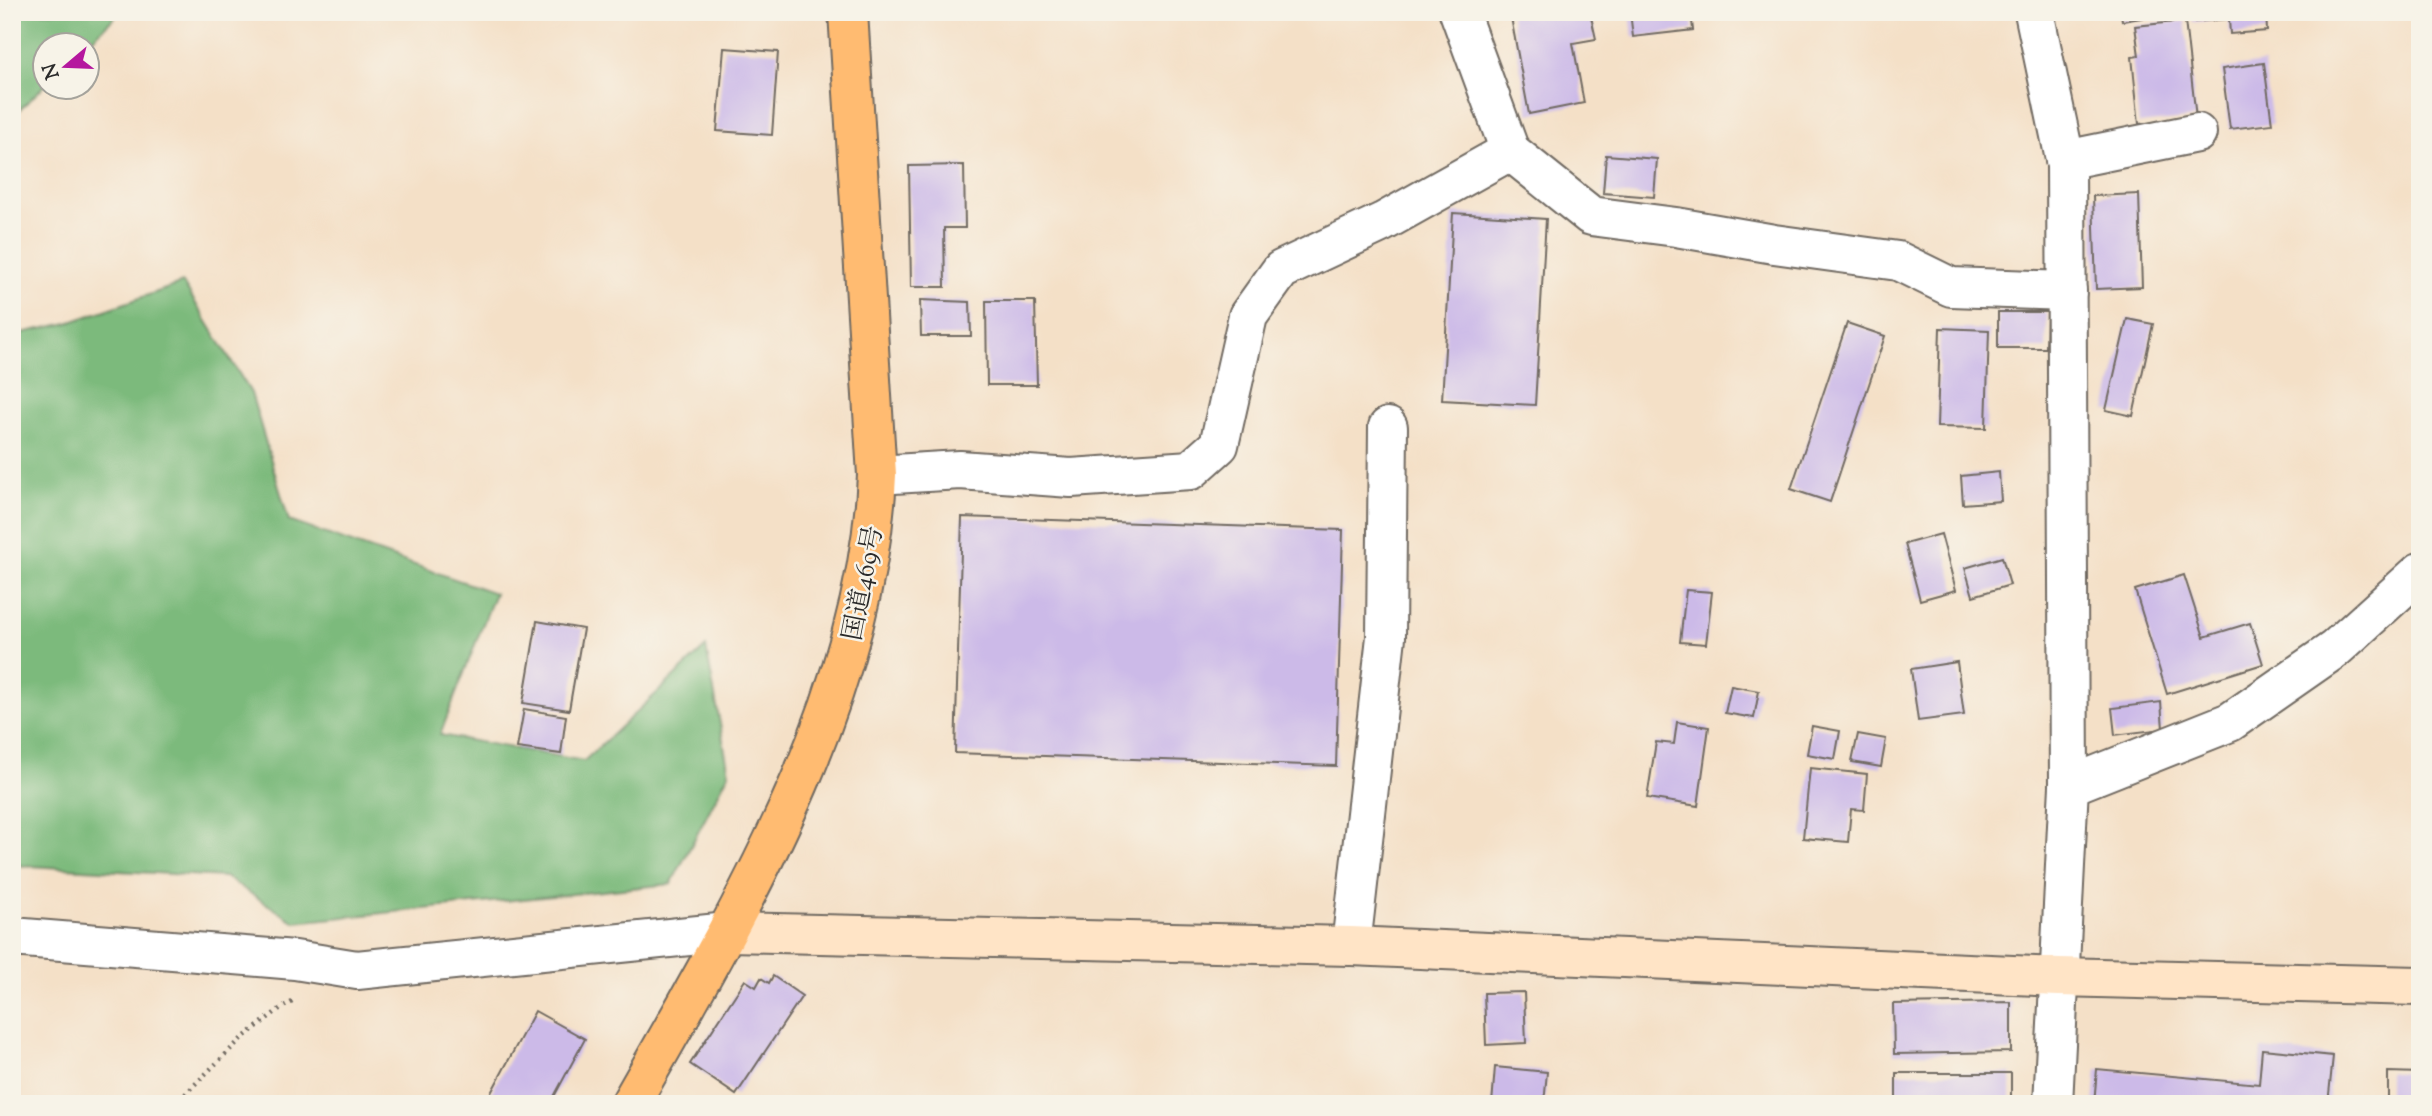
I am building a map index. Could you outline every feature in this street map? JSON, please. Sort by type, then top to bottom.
[{"type":"highway","name":"国道469号","points":[[630,1104],[728,932],[799,784],[849,649],[875,520],[877,475],[848,12]]},
{"type":"street","points":[[1459,12],[1510,151],[1591,216],[1898,261],[1951,288],[2067,291]]},
{"type":"street","points":[[2034,12],[2065,160],[2068,786],[2053,1104]]},
{"type":"street","points":[[2065,160],[2197,133]]},
{"type":"street","points":[[877,475],[961,470],[1071,478],[1191,470],[1219,445],[1248,316],[1281,270],[1383,222],[1510,151]]},
{"type":"street","points":[[1351,946],[1386,637],[1388,427]]},
{"type":"street","points":[[2068,786],[2230,722],[2335,649],[2420,572]]},
{"type":"street","points":[[12,937],[295,960],[357,970],[728,932],[1351,946],[2059,977],[2420,986]]},
{"type":"path","points":[[175,1104],[241,1039],[281,1008],[303,997]]},
{"type":"green space","points":[[12,12],[120,12],[99,32],[32,32],[32,98],[12,117]]},
{"type":"green space","points":[[183,283],[251,393],[289,521],[495,593],[440,735],[584,761],[706,647],[729,773],[671,884],[295,922],[225,877],[12,865],[12,335],[68,323]]},
{"type":"building","points":[[1510,12],[1590,12],[1596,39],[1573,43],[1584,103],[1529,114]]},
{"type":"building","points":[[1630,12],[1691,12],[1693,30],[1633,37]]},
{"type":"building","points":[[2121,12],[2153,12],[2154,16],[2122,21]]},
{"type":"building","points":[[2192,12],[2266,12],[2267,31],[2230,34],[2229,19],[2193,22]]},
{"type":"building","points":[[2185,21],[2196,118],[2139,124],[2132,57],[2139,56],[2135,26]]},
{"type":"building","points":[[724,48],[778,52],[772,135],[717,131]]},
{"type":"building","points":[[2264,63],[2272,124],[2230,129],[2222,69]]},
{"type":"building","points":[[1606,155],[1657,159],[1654,197],[1603,193]]},
{"type":"building","points":[[964,165],[965,228],[944,228],[945,287],[911,287],[909,166]]},
{"type":"building","points":[[2139,194],[2142,287],[2096,289],[2093,196]]},
{"type":"building","points":[[1453,213],[1546,219],[1535,405],[1442,400]]},
{"type":"building","points":[[920,300],[970,302],[971,336],[921,336]]},
{"type":"building","points":[[986,301],[1035,301],[1037,385],[987,385]]},
{"type":"building","points":[[1998,312],[2047,312],[2046,348],[1998,348]]},
{"type":"building","points":[[2127,319],[2153,324],[2133,416],[2106,410]]},
{"type":"building","points":[[1847,323],[1885,336],[1830,502],[1791,489]]},
{"type":"building","points":[[1940,328],[1989,330],[1986,428],[1937,427]]},
{"type":"building","points":[[1999,472],[2001,501],[1963,504],[1961,476]]},
{"type":"building","points":[[962,517],[1343,530],[1336,766],[955,753]]},
{"type":"building","points":[[1941,534],[1956,590],[1920,600],[1905,544]]},
{"type":"building","points":[[2002,557],[2010,585],[1973,596],[1965,568]]},
{"type":"building","points":[[2184,575],[2204,637],[2250,623],[2263,664],[2167,694],[2135,590]]},
{"type":"building","points":[[1686,590],[1712,592],[1706,644],[1680,642]]},
{"type":"building","points":[[537,621],[583,629],[569,710],[523,703]]},
{"type":"building","points":[[1957,662],[1964,715],[1918,721],[1911,669]]},
{"type":"building","points":[[1731,686],[1759,691],[1754,718],[1725,713]]},
{"type":"building","points":[[2161,702],[2163,729],[2115,735],[2112,708]]},
{"type":"building","points":[[524,709],[566,716],[561,754],[517,748]]},
{"type":"building","points":[[1677,722],[1709,727],[1698,806],[1647,798],[1656,742],[1674,744]]},
{"type":"building","points":[[1812,726],[1840,731],[1835,759],[1807,754]]},
{"type":"building","points":[[1858,734],[1886,739],[1881,767],[1852,762]]},
{"type":"building","points":[[1810,768],[1867,774],[1864,810],[1851,809],[1848,842],[1803,838]]},
{"type":"building","points":[[773,976],[802,996],[736,1095],[690,1064],[745,980],[756,987],[761,978],[769,983]]},
{"type":"building","points":[[1524,992],[1526,1043],[1486,1045],[1484,993]]},
{"type":"building","points":[[2011,1002],[2011,1052],[1894,1054],[1893,1004]]},
{"type":"building","points":[[535,1011],[585,1039],[550,1104],[485,1104]]},
{"type":"building","points":[[2262,1049],[2333,1056],[2328,1104],[2094,1104],[2097,1069],[2259,1084]]},
{"type":"building","points":[[1495,1067],[1547,1072],[1544,1104],[1492,1104]]},
{"type":"building","points":[[2388,1072],[2420,1073],[2420,1104],[2388,1104]]},
{"type":"building","points":[[1896,1073],[2011,1073],[2011,1104],[1896,1104]]}]
